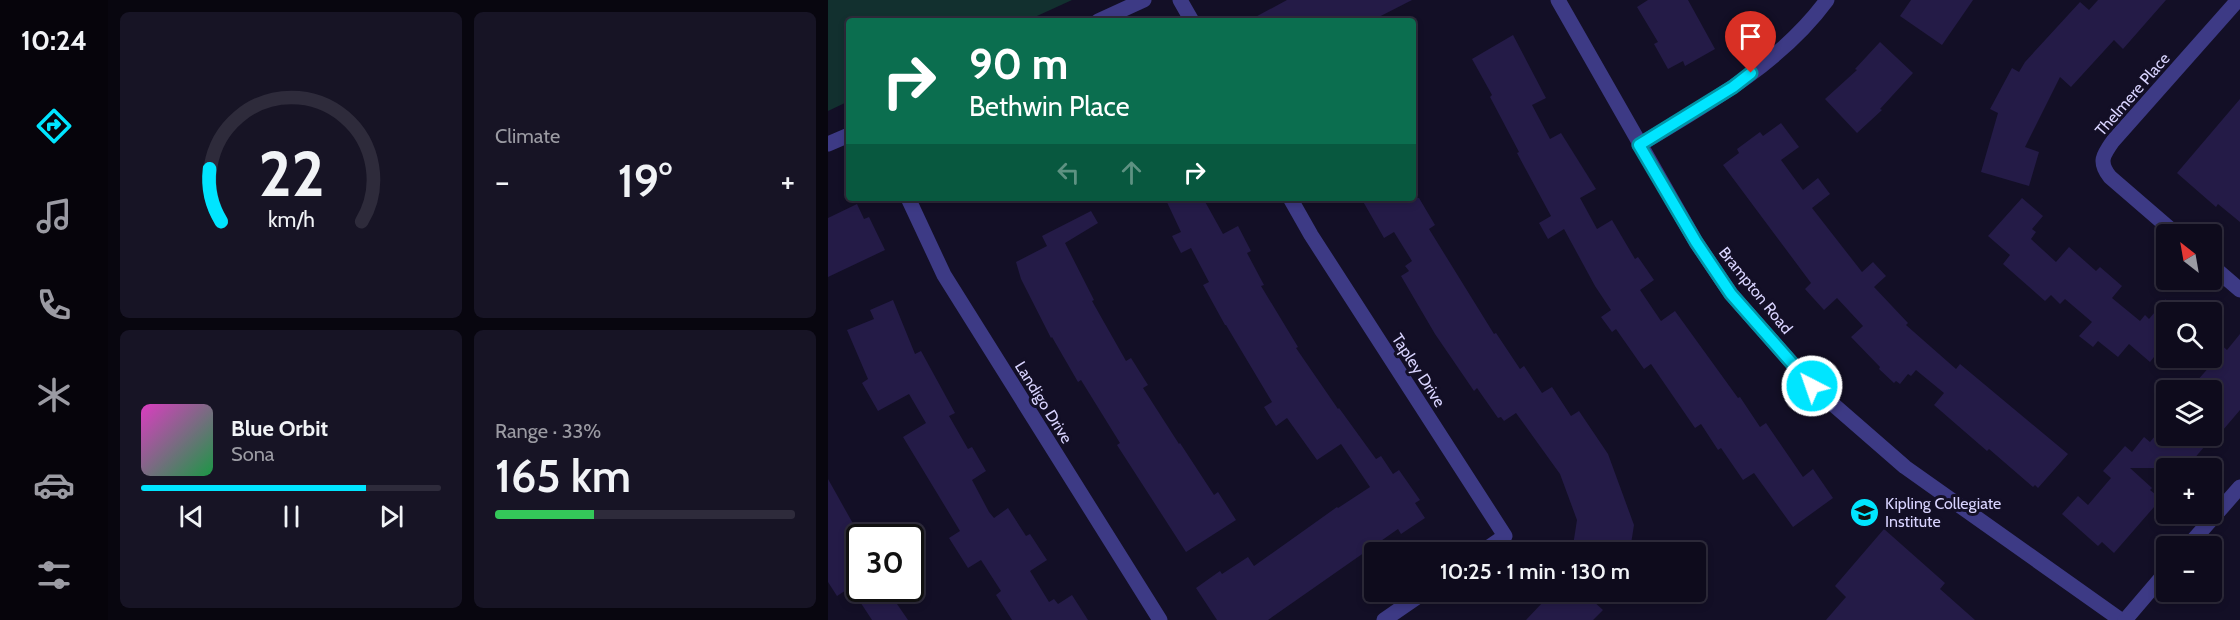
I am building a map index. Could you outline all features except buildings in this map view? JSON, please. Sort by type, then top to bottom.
[{"type":"street","points":[[1105,18],[1144,0]]},
{"type":"street","points":[[1180,0],[1190,18]]},
{"type":"street","name":"Brampton Road","points":[[1558,0],[1696,242],[1731,294],[1812,386],[1905,467],[2123,620]]},
{"type":"street","points":[[1639,145],[1733,87],[1761,66],[1799,31],[1827,0]]},
{"type":"street","name":"Thelmere Place","points":[[2164,224],[2110,177],[2103,169],[2102,162],[2113,141],[2238,0]]},
{"type":"street","points":[[828,144],[846,136]]},
{"type":"street","name":"Landigo Drive","points":[[909,201],[944,275],[1160,620]]},
{"type":"street","name":"Tapley Drive","points":[[1292,201],[1311,236],[1505,536],[1496,542]]},
{"type":"street","points":[[2222,274],[2240,290]]},
{"type":"street","points":[[2197,536],[2240,487]]},
{"type":"street","points":[[2123,620],[2156,583]]},
{"type":"street","points":[[1384,620],[1410,602]]},
{"type":"green space","points":[[828,0],[1072,0],[1033,18],[846,18],[846,102],[828,111]]},
{"type":"place","name":"Kipling Collegiate Institute","points":[[1864,512]]},
{"type":"route","points":[[1751,73],[1733,87],[1639,145],[1696,242],[1731,294],[1812,386]]}]
